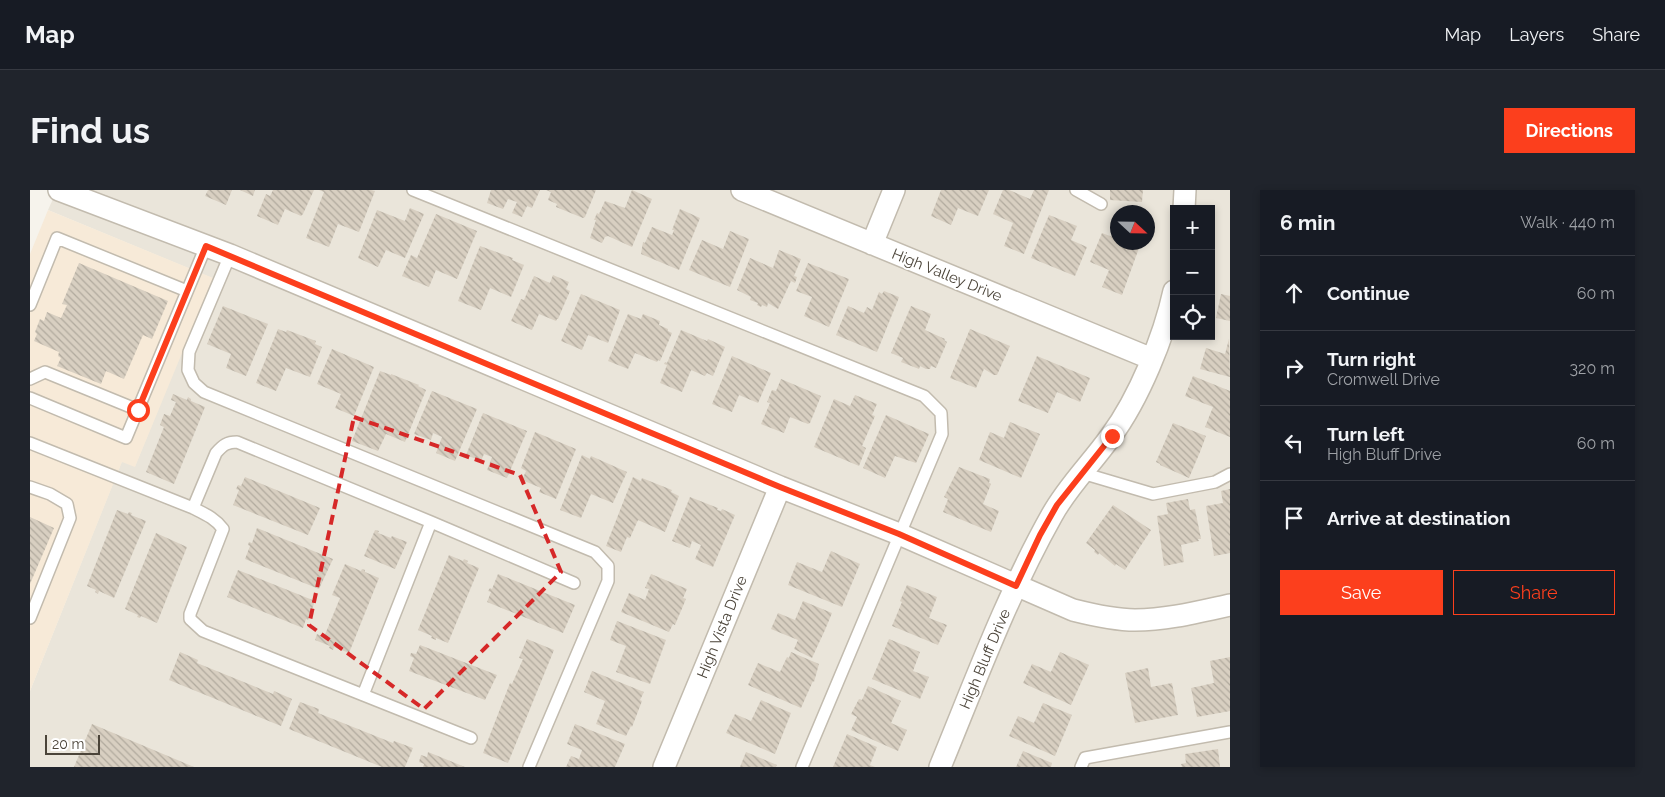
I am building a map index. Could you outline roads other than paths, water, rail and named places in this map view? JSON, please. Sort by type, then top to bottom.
[{"type":"street","points":[[59,190],[230,255],[780,487],[899,534],[1074,610],[1134,620],[1170,618],[1230,605]]},
{"type":"street","name":"High Valley Drive","points":[[742,190],[770,196],[872,244],[1152,359]]},
{"type":"street","points":[[872,244],[894,190]]},
{"type":"street","points":[[1184,205],[1185,190]]},
{"type":"street","name":"High Bluff Drive","points":[[940,767],[1016,586],[1040,535],[1057,505],[1112,436],[1137,394],[1152,359],[1173,295]]},
{"type":"street","name":"High Vista Drive","points":[[664,767],[780,487]]},
{"type":"lane","points":[[413,190],[924,396],[941,413],[942,434],[802,767]]},
{"type":"lane","points":[[1076,190],[1100,204]]},
{"type":"lane","points":[[30,305],[57,238],[187,291]]},
{"type":"lane","points":[[30,398],[126,438],[206,246]]},
{"type":"lane","points":[[230,255],[189,352],[188,370],[194,383],[204,392],[595,552],[608,566],[608,581],[528,767]]},
{"type":"lane","points":[[30,379],[45,372],[138,410]]},
{"type":"lane","points":[[193,508],[216,453],[222,445],[228,442],[237,442],[574,583]]},
{"type":"lane","points":[[30,443],[212,516],[223,529],[190,614],[190,619],[204,630],[471,738]]},
{"type":"lane","points":[[1082,473],[1153,494],[1215,482],[1230,474]]},
{"type":"lane","points":[[30,487],[50,494],[66,504],[70,518],[30,618]]},
{"type":"lane","points":[[364,695],[431,522]]},
{"type":"lane","points":[[1081,767],[1085,758],[1230,732]]}]
